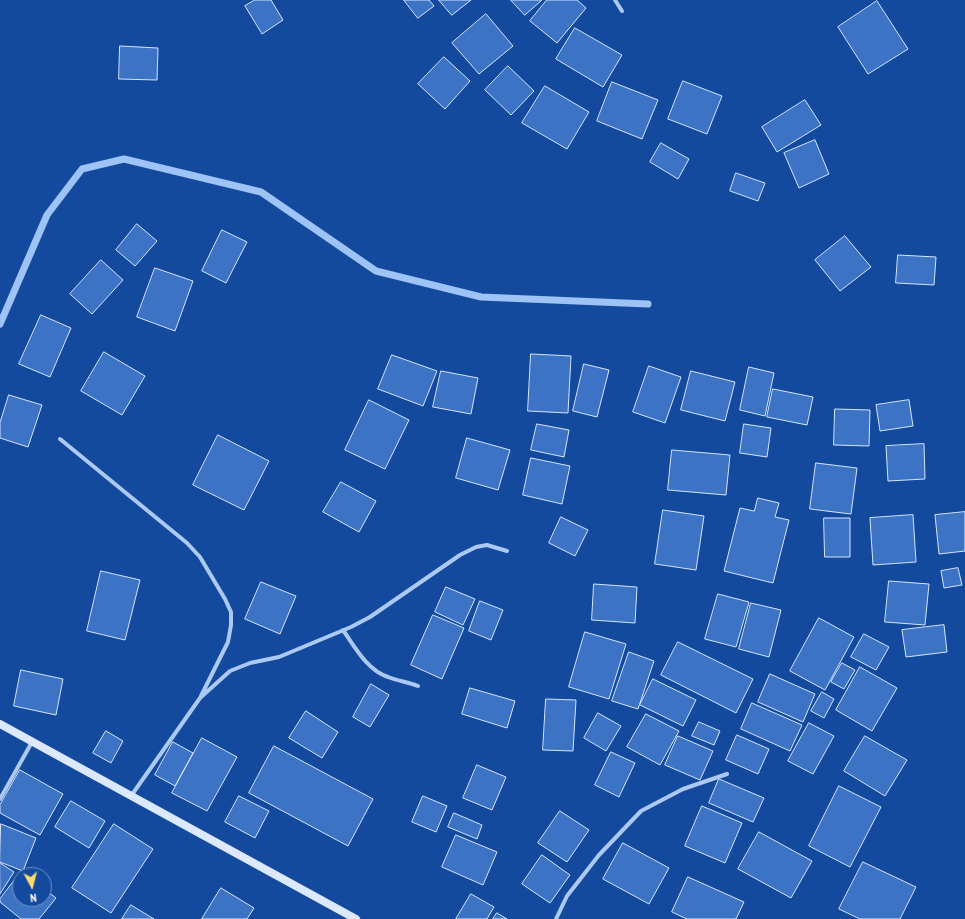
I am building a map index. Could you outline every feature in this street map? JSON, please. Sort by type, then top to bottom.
[{"type":"main road","points":[[0,724],[356,919]]},
{"type":"street","points":[[615,0],[622,10]]},
{"type":"street","points":[[60,439],[187,543],[200,557],[231,612],[231,625],[228,642],[200,698],[131,796]]},
{"type":"street","points":[[200,698],[230,671],[250,663],[279,657],[370,617],[460,555],[476,547],[487,545],[507,551]]},
{"type":"street","points":[[343,630],[366,662],[376,671],[387,677],[418,686]]},
{"type":"street","points":[[0,799],[32,742]]},
{"type":"street","points":[[556,919],[568,896],[599,855],[641,811],[683,789],[727,774]]},
{"type":"building","points":[[255,0],[271,0],[283,20],[262,34],[245,6]]},
{"type":"building","points":[[404,0],[429,0],[434,6],[418,18]]},
{"type":"building","points":[[439,0],[471,0],[452,15]]},
{"type":"building","points":[[511,0],[542,0],[525,15]]},
{"type":"building","points":[[547,0],[577,0],[586,8],[557,43],[530,21]]},
{"type":"building","points":[[877,1],[908,49],[868,74],[838,27]]},
{"type":"building","points":[[486,14],[513,46],[479,74],[452,43]]},
{"type":"building","points":[[575,28],[622,55],[603,87],[556,59]]},
{"type":"building","points":[[120,46],[158,48],[157,80],[119,79]]},
{"type":"building","points":[[444,57],[470,81],[445,109],[418,84]]},
{"type":"building","points":[[508,66],[534,91],[511,115],[485,90]]},
{"type":"building","points":[[683,81],[722,96],[707,134],[668,119]]},
{"type":"building","points":[[612,82],[658,100],[642,139],[597,121]]},
{"type":"building","points":[[545,86],[589,112],[567,149],[522,123]]},
{"type":"building","points":[[805,100],[821,125],[777,152],[762,127]]},
{"type":"building","points":[[815,140],[829,174],[799,188],[784,153]]},
{"type":"building","points":[[661,143],[689,159],[678,179],[650,162]]},
{"type":"building","points":[[736,173],[765,183],[758,201],[730,191]]},
{"type":"building","points":[[137,224],[157,241],[135,266],[116,250]]},
{"type":"building","points":[[222,230],[247,242],[226,283],[202,271]]},
{"type":"building","points":[[845,236],[871,267],[840,291],[815,260]]},
{"type":"building","points":[[898,255],[936,257],[934,285],[896,283]]},
{"type":"building","points":[[101,260],[123,280],[92,314],[70,294]]},
{"type":"building","points":[[155,268],[193,281],[175,331],[137,317]]},
{"type":"building","points":[[41,315],[71,328],[50,377],[19,364]]},
{"type":"building","points":[[104,352],[145,376],[122,415],[81,391]]},
{"type":"building","points":[[531,354],[571,356],[568,413],[528,411]]},
{"type":"building","points":[[392,355],[437,371],[423,406],[378,389]]},
{"type":"building","points":[[584,364],[609,370],[597,417],[573,411]]},
{"type":"building","points":[[649,366],[681,377],[665,423],[633,412]]},
{"type":"building","points":[[749,367],[774,373],[765,416],[740,410]]},
{"type":"building","points":[[441,371],[478,378],[471,414],[433,407]]},
{"type":"building","points":[[691,371],[735,382],[725,421],[681,410]]},
{"type":"building","points":[[773,389],[813,397],[807,425],[767,417]]},
{"type":"building","points":[[9,395],[42,405],[28,447],[0,438],[0,423]]},
{"type":"building","points":[[369,400],[409,420],[385,469],[345,450]]},
{"type":"building","points":[[909,400],[913,426],[880,431],[876,405]]},
{"type":"building","points":[[835,409],[870,410],[869,446],[834,445]]},
{"type":"building","points":[[537,424],[569,430],[564,457],[531,450]]},
{"type":"building","points":[[744,424],[771,428],[767,457],[740,453]]},
{"type":"building","points":[[218,435],[269,461],[244,510],[193,485]]},
{"type":"building","points":[[467,438],[510,450],[498,490],[456,478]]},
{"type":"building","points":[[924,444],[925,479],[888,481],[886,446]]},
{"type":"building","points":[[672,450],[730,455],[726,495],[668,490]]},
{"type":"building","points":[[531,458],[570,466],[562,504],[523,495]]},
{"type":"building","points":[[816,463],[857,468],[851,514],[810,509]]},
{"type":"building","points":[[341,482],[376,501],[359,532],[323,512]]},
{"type":"building","points":[[758,498],[779,503],[775,517],[789,520],[773,583],[724,571],[740,508],[754,511]]},
{"type":"building","points":[[663,510],[704,516],[696,570],[655,564]]},
{"type":"building","points":[[965,512],[965,551],[939,554],[935,515]]},
{"type":"building","points":[[913,515],[916,562],[873,565],[870,518]]},
{"type":"building","points":[[561,517],[588,530],[575,556],[549,543]]},
{"type":"building","points":[[824,518],[850,518],[850,557],[825,557]]},
{"type":"building","points":[[958,568],[962,585],[944,588],[941,571]]},
{"type":"building","points":[[101,571],[140,580],[125,640],[87,631]]},
{"type":"building","points":[[889,581],[929,584],[925,625],[885,622]]},
{"type":"building","points":[[261,582],[296,596],[280,634],[245,619]]},
{"type":"building","points":[[594,584],[637,587],[635,623],[592,620]]},
{"type":"building","points":[[446,587],[475,599],[463,625],[435,612]]},
{"type":"building","points":[[718,594],[749,602],[736,647],[705,639]]},
{"type":"building","points":[[480,601],[503,610],[491,640],[469,631]]},
{"type":"building","points":[[751,603],[781,610],[769,657],[739,649]]},
{"type":"building","points":[[433,615],[464,628],[442,679],[411,665]]},
{"type":"building","points":[[819,618],[854,637],[825,690],[790,671]]},
{"type":"building","points":[[944,625],[947,652],[906,657],[902,630]]},
{"type":"building","points":[[585,632],[626,644],[609,699],[569,687]]},
{"type":"building","points":[[864,634],[889,647],[876,670],[851,657]]},
{"type":"building","points":[[678,642],[753,679],[736,713],[661,675]]},
{"type":"building","points":[[629,652],[654,661],[638,709],[612,701]]},
{"type":"building","points":[[842,663],[855,670],[844,689],[831,682]]},
{"type":"building","points":[[860,667],[897,688],[872,731],[836,710]]},
{"type":"building","points":[[21,670],[63,679],[56,715],[14,706]]},
{"type":"building","points":[[770,674],[815,694],[803,722],[758,702]]},
{"type":"building","points":[[653,679],[696,700],[683,726],[640,705]]},
{"type":"building","points":[[371,684],[389,695],[370,727],[353,717]]},
{"type":"building","points":[[470,688],[515,701],[507,728],[462,714]]},
{"type":"building","points":[[822,692],[834,699],[824,718],[811,711]]},
{"type":"building","points":[[546,699],[576,700],[573,751],[543,750]]},
{"type":"building","points":[[752,703],[802,725],[790,751],[741,729]]},
{"type":"building","points":[[306,711],[338,732],[322,758],[289,738]]},
{"type":"building","points":[[598,713],[621,726],[606,751],[584,738]]},
{"type":"building","points":[[646,714],[679,731],[660,765],[627,747]]},
{"type":"building","points":[[699,722],[720,731],[714,745],[692,736]]},
{"type":"building","points":[[809,723],[834,736],[813,774],[788,761]]},
{"type":"building","points":[[106,731],[123,741],[111,763],[93,753]]},
{"type":"building","points":[[737,735],[769,749],[758,774],[726,760]]},
{"type":"building","points":[[678,736],[713,751],[700,780],[665,765]]},
{"type":"building","points":[[865,736],[907,760],[885,796],[844,771]]},
{"type":"building","points":[[202,738],[237,757],[207,811],[172,793]]},
{"type":"building","points":[[173,742],[193,753],[175,786],[155,775]]},
{"type":"building","points":[[274,746],[373,799],[348,846],[249,793]]},
{"type":"building","points":[[611,752],[635,763],[619,797],[595,785]]},
{"type":"building","points":[[477,765],[506,777],[492,810],[463,798]]},
{"type":"building","points":[[20,770],[63,794],[40,835],[0,813],[0,805]]},
{"type":"building","points":[[719,779],[764,798],[753,822],[709,803]]},
{"type":"building","points":[[839,786],[881,807],[850,867],[809,846]]},
{"type":"building","points":[[239,796],[269,811],[255,838],[225,822]]},
{"type":"building","points":[[423,796],[447,806],[436,832],[412,822]]},
{"type":"building","points":[[71,801],[105,821],[89,848],[55,827]]},
{"type":"building","points":[[702,806],[742,823],[725,863],[685,846]]},
{"type":"building","points":[[560,811],[589,830],[567,862],[538,843]]},
{"type":"building","points":[[454,813],[482,825],[477,839],[448,827]]},
{"type":"building","points":[[1,824],[36,838],[25,867],[13,867],[0,862]]},
{"type":"building","points":[[114,824],[153,849],[111,913],[72,888]]},
{"type":"building","points":[[759,832],[812,861],[791,898],[738,869]]},
{"type":"building","points":[[456,835],[497,852],[483,885],[442,867]]},
{"type":"building","points":[[623,843],[669,868],[649,904],[603,879]]},
{"type":"building","points":[[542,855],[570,875],[550,903],[522,884]]},
{"type":"building","points":[[863,862],[916,887],[900,919],[860,919],[839,909]]},
{"type":"building","points":[[0,863],[12,871],[12,875],[0,894]]},
{"type":"building","points":[[688,877],[744,902],[736,919],[687,919],[672,912]]},
{"type":"building","points":[[12,884],[12,907],[49,907],[39,919],[21,919],[0,902],[0,899]]},
{"type":"building","points":[[221,888],[254,908],[247,919],[202,919]]},
{"type":"building","points":[[471,894],[494,907],[487,919],[456,919]]},
{"type":"building","points":[[52,895],[56,898],[52,903]]},
{"type":"building","points":[[131,905],[154,919],[122,919]]},
{"type":"building","points":[[497,913],[507,919],[493,919]]},
{"type":"waterway","points":[[0,324],[47,215],[82,169],[124,159],[261,192],[376,271],[481,297],[648,304]]}]
